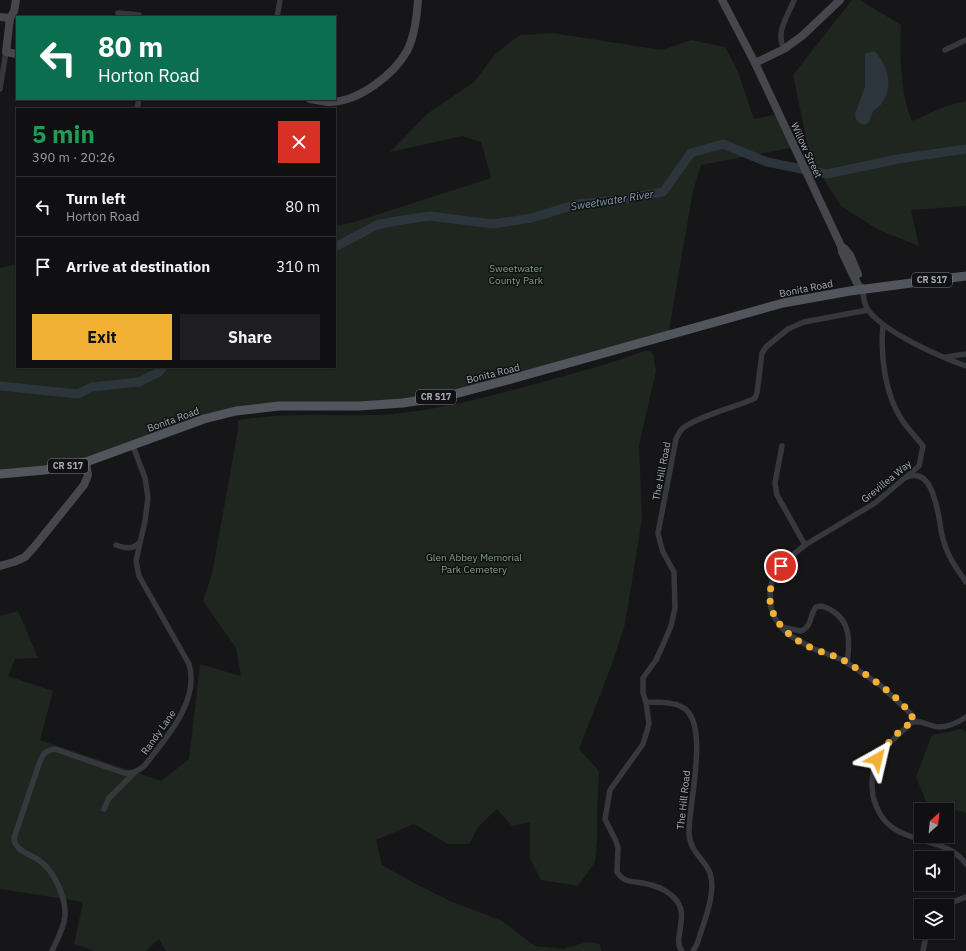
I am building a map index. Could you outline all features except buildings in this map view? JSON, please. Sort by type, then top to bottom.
[{"type":"main road","points":[[16,0],[14,11],[10,18],[6,52],[16,54]]},
{"type":"main road","points":[[317,100],[332,102],[359,94],[379,82],[398,64],[408,49],[416,20],[418,0]]},
{"type":"main road","name":"Willow Street","points":[[722,0],[755,63],[841,246],[842,252],[858,285],[862,290]]},
{"type":"main road","points":[[755,63],[784,49],[802,36],[840,0]]},
{"type":"main road","points":[[0,17],[10,18]]},
{"type":"main road","name":"Bonita Road","points":[[0,474],[45,470],[86,462],[133,446],[166,432],[236,411],[279,406],[359,406],[388,404],[447,396],[777,305],[862,290],[966,276]]},
{"type":"main road","points":[[0,566],[25,557],[35,546],[84,485],[88,475],[86,462]]},
{"type":"street","points":[[277,16],[280,0]]},
{"type":"street","points":[[784,49],[781,42],[781,30],[794,0]]},
{"type":"street","points":[[120,16],[118,13],[139,15]]},
{"type":"street","points":[[945,50],[966,40]]},
{"type":"street","points":[[0,89],[6,52]]},
{"type":"street","points":[[862,290],[868,310],[883,325],[922,348],[966,366]]},
{"type":"street","name":"The Hill Road","points":[[682,951],[678,944],[682,919],[678,902],[673,896],[666,892],[651,885],[625,880],[617,872],[618,848],[616,840],[605,819],[610,790],[643,744],[649,724],[646,702],[643,693],[643,678],[656,660],[662,647],[671,626],[675,608],[674,572],[663,552],[658,533],[676,439],[679,432],[683,428],[694,422],[755,398],[757,393],[762,353],[766,347],[788,329],[804,322],[868,310]]},
{"type":"street","name":"Grevillea Way","points":[[781,627],[775,618],[770,602],[770,591],[772,581],[781,566],[805,545],[875,503],[919,466],[923,446],[902,420],[896,409],[885,378],[882,353],[883,325]]},
{"type":"street","points":[[946,358],[966,354]]},
{"type":"street","name":"Randy Lane","points":[[104,809],[110,798],[135,772],[139,771],[145,765],[178,722],[184,711],[191,678],[189,664],[139,576],[136,561],[145,521],[148,498],[145,478],[133,446]]},
{"type":"street","points":[[782,446],[775,484],[777,495],[805,545]]},
{"type":"street","points":[[905,478],[920,476],[927,482],[936,502],[943,538],[948,554],[966,582]]},
{"type":"street","points":[[116,545],[127,548],[135,547],[140,543]]},
{"type":"street","points":[[781,627],[801,631],[809,626],[812,613],[816,607],[822,606],[831,610],[840,616],[846,626],[848,642],[847,663]]},
{"type":"street","points":[[781,627],[789,635],[805,645],[838,658],[886,690],[908,710],[914,721]]},
{"type":"street","name":"The Hill Road","points":[[646,702],[668,703],[684,707],[692,717],[695,730],[697,744],[696,768],[689,832],[690,844],[709,872],[712,884],[711,896],[697,944],[693,951]]},
{"type":"street","points":[[914,721],[938,727],[956,723],[966,717]]},
{"type":"street","points":[[914,721],[883,749],[877,759],[873,770],[872,782],[876,806],[887,822],[902,834],[950,850],[958,855],[966,864]]},
{"type":"street","points":[[52,951],[62,930],[65,916],[62,897],[55,879],[46,867],[14,843],[15,832],[43,754],[48,750],[55,749],[124,773],[130,774],[135,772]]},
{"type":"street","points":[[954,902],[966,897]]},
{"type":"street","points":[[923,951],[926,939]]},
{"type":"green space","points":[[852,0],[860,0],[901,25],[900,48],[903,87],[905,100],[912,121],[946,106],[966,101],[966,206],[911,210],[919,246],[879,230],[841,206],[810,157],[793,75]]},
{"type":"green space","name":"Sweetwater County Park","points":[[552,33],[662,50],[691,40],[725,47],[738,72],[754,119],[779,114],[795,147],[701,165],[693,191],[668,336],[436,398],[244,410],[111,454],[0,474],[0,268],[16,264],[16,368],[336,368],[336,226],[351,223],[491,178],[481,142],[462,136],[390,152],[427,114],[474,82],[495,54],[520,35]]},
{"type":"green space","name":"Glen Abbey Memorial Park Cemetery","points":[[644,351],[650,351],[653,354],[656,371],[639,445],[642,519],[625,624],[612,664],[579,749],[599,771],[595,862],[578,886],[541,880],[530,858],[530,822],[512,826],[497,809],[479,826],[469,844],[448,844],[414,824],[376,840],[382,865],[450,901],[502,921],[535,946],[564,949],[586,942],[600,944],[601,951],[166,951],[159,939],[146,951],[95,951],[74,944],[83,902],[0,889],[0,616],[18,611],[38,658],[15,659],[8,676],[53,691],[40,740],[161,781],[189,759],[200,664],[241,676],[236,648],[203,601],[212,574],[238,430],[238,420],[288,415],[389,414],[438,408],[546,381]]},
{"type":"green space","points":[[962,729],[966,732],[966,813],[954,809],[954,803],[933,803],[926,801],[916,777],[932,735]]},
{"type":"shaded area","points":[[874,51],[883,62],[886,69],[888,76],[888,90],[886,97],[865,125],[856,120],[855,114],[865,87],[865,54]]},
{"type":"waterway","name":"Sweetwater River","points":[[336,246],[377,225],[396,221],[430,216],[493,224],[532,218],[577,204],[620,200],[663,192],[691,153],[723,144],[767,162],[827,174],[898,159],[966,149]]},
{"type":"waterway","name":"Sweetwater River","points":[[0,386],[78,394],[92,387],[139,382],[159,372],[162,368]]},
{"type":"route","points":[[781,566],[774,575],[772,581],[770,602],[775,618],[781,627],[789,635],[805,645],[843,660],[880,685],[901,703],[911,714],[914,721],[883,749],[877,759]]}]
